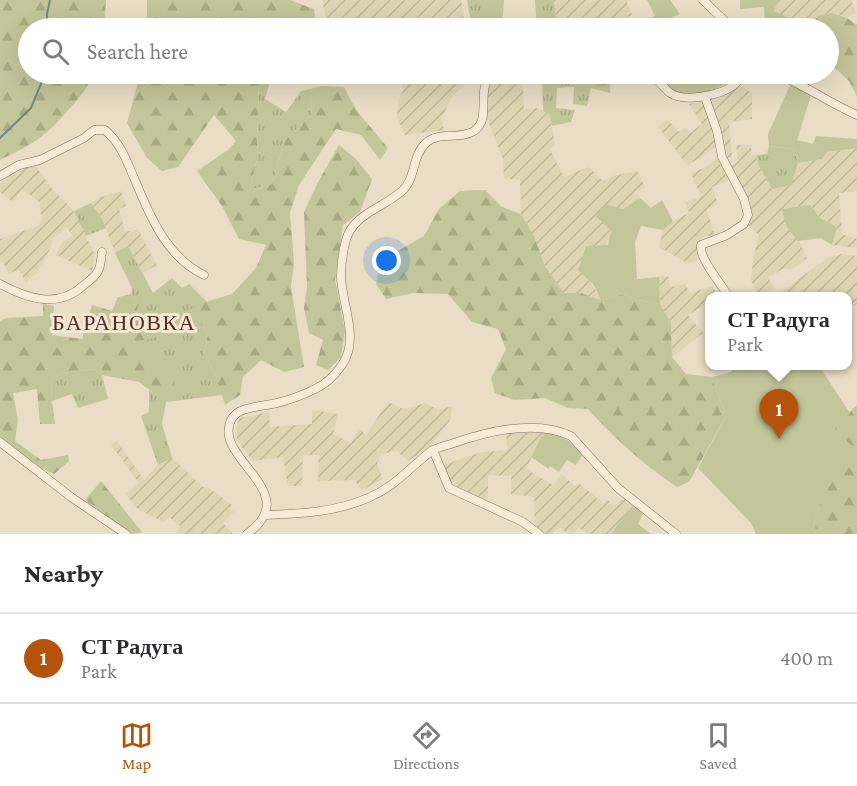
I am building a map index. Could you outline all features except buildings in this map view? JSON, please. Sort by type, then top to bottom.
[{"type":"street","points":[[702,0],[721,18]]},
{"type":"street","points":[[247,534],[261,522],[265,515],[266,496],[231,442],[229,435],[232,419],[236,414],[249,409],[278,403],[316,389],[334,376],[341,367],[347,357],[350,339],[341,276],[349,228],[360,218],[403,190],[426,142],[437,138],[468,134],[479,126],[483,111],[484,84]]},
{"type":"street","points":[[661,84],[671,93],[682,98],[705,97],[735,84]]},
{"type":"street","points":[[801,84],[842,109],[857,115]]},
{"type":"street","points":[[705,97],[717,131],[722,157],[744,199],[748,215],[744,224],[727,235],[701,245],[700,250],[705,262],[725,292]]},
{"type":"street","points":[[0,176],[19,165],[40,160],[84,138],[94,130],[105,130],[118,141],[155,225],[169,245],[191,268],[204,275]]},
{"type":"street","points":[[0,284],[24,297],[40,300],[59,298],[80,289],[98,272],[102,252]]},
{"type":"street","points":[[265,515],[297,514],[355,503],[398,482],[433,450],[488,432],[538,428],[560,431],[571,436],[618,488],[676,534]]},
{"type":"street","points":[[0,442],[71,497],[126,534]]},
{"type":"street","points":[[433,450],[449,488],[523,522],[539,534]]},
{"type":"shaded area","points":[[324,0],[461,0],[464,18],[326,18]]},
{"type":"shaded area","points":[[554,0],[587,0],[589,3],[592,0],[626,0],[632,15],[626,18],[556,18]]},
{"type":"shaded area","points":[[780,0],[851,0],[856,13],[847,18],[833,13],[816,18],[789,18],[772,11]]},
{"type":"shaded area","points":[[402,84],[466,84],[452,97],[441,119],[444,130],[405,135],[397,118],[398,100],[404,89]]},
{"type":"shaded area","points":[[523,84],[524,109],[536,108],[550,115],[555,146],[550,149],[564,177],[588,167],[603,181],[612,176],[637,171],[645,187],[635,192],[640,198],[623,209],[590,280],[601,300],[581,293],[564,293],[545,266],[533,234],[521,214],[520,179],[504,179],[503,159],[487,118],[488,85]]},
{"type":"shaded area","points":[[741,86],[752,93],[752,119],[729,122],[732,158],[724,158],[708,97]]},
{"type":"shaded area","points":[[703,101],[713,130],[715,147],[687,165],[658,127],[667,119],[679,132],[685,128],[690,133],[702,124],[689,104]]},
{"type":"shaded area","points":[[736,145],[751,145],[751,155],[757,155],[758,164],[772,188],[791,185],[798,163],[822,159],[826,152],[857,148],[857,191],[839,193],[842,234],[857,239],[857,248],[832,245],[837,227],[820,218],[810,205],[787,228],[800,243],[807,258],[791,270],[785,268],[768,277],[775,289],[768,292],[756,292],[751,280],[759,235],[748,225],[751,215],[731,167],[738,161]]},
{"type":"shaded area","points":[[717,158],[729,180],[712,187],[718,204],[706,210],[715,234],[702,238],[697,247],[700,259],[689,264],[659,247],[663,230],[673,221],[689,213],[685,202],[701,197],[691,173],[706,167]]},
{"type":"shaded area","points":[[34,164],[53,190],[74,211],[95,255],[92,271],[56,255],[62,242],[72,236],[67,227],[53,239],[36,274],[26,282],[19,270],[9,273],[2,261],[0,262],[0,239],[38,226],[42,218],[39,202],[22,189],[13,202],[0,192],[0,183],[20,168]]},
{"type":"shaded area","points":[[121,191],[126,206],[119,209],[125,232],[138,229],[157,265],[143,273],[128,246],[115,253],[102,219],[91,203],[101,197]]},
{"type":"shaded area","points":[[842,254],[857,256],[857,305],[852,306],[852,292],[782,292],[782,291],[829,257]]},
{"type":"shaded area","points":[[668,276],[671,287],[685,284],[690,293],[712,286],[716,292],[705,292],[705,305],[688,315],[703,333],[672,357],[671,323],[660,304],[659,277]]},
{"type":"shaded area","points":[[388,402],[404,409],[425,403],[439,410],[452,406],[450,420],[431,446],[408,461],[397,451],[381,454],[377,464],[383,479],[362,490],[354,480],[318,481],[319,455],[303,455],[302,486],[288,486],[283,457],[253,461],[237,441],[236,428],[240,418],[269,412],[270,427],[312,424],[312,410],[338,414],[333,434],[351,443],[359,429],[366,435]]},
{"type":"shaded area","points":[[544,432],[526,469],[553,485],[562,474],[575,486],[579,483],[603,503],[608,500],[613,506],[624,498],[633,505],[611,534],[589,534],[579,528],[573,534],[568,534],[560,527],[551,534],[544,534],[535,525],[534,497],[511,494],[511,476],[488,475],[488,497],[485,501],[451,486],[443,465],[482,452],[507,450],[506,434]]},
{"type":"shaded area","points":[[117,441],[144,480],[158,465],[172,458],[203,487],[209,488],[232,505],[230,509],[234,512],[223,523],[233,534],[175,534],[181,527],[169,517],[164,522],[139,510],[125,494],[139,483],[111,445]]},
{"type":"green space","points":[[0,0],[106,0],[105,18],[18,18],[18,84],[89,84],[62,118],[46,133],[31,144],[0,160]]},
{"type":"green space","points":[[147,0],[290,0],[314,9],[315,18],[147,18]]},
{"type":"green space","points":[[467,0],[504,0],[502,18],[470,18]]},
{"type":"green space","points":[[535,0],[554,0],[556,18],[536,18]]},
{"type":"green space","points":[[647,0],[670,0],[680,14],[670,18],[650,18],[655,16]]},
{"type":"green space","points":[[740,0],[780,0],[773,11],[790,18],[765,18],[764,7],[740,9]]},
{"type":"green space","points":[[832,13],[847,18],[857,25],[857,96],[849,81],[839,72],[839,18],[816,18]]},
{"type":"green space","points":[[137,84],[259,84],[257,158],[250,190],[272,184],[285,140],[312,115],[310,89],[321,86],[344,87],[356,110],[388,148],[380,160],[361,135],[336,129],[299,185],[290,213],[294,263],[291,287],[304,367],[284,372],[261,360],[243,377],[240,395],[225,405],[215,374],[204,354],[208,334],[201,322],[182,330],[141,341],[150,359],[176,375],[166,402],[139,382],[102,375],[95,369],[62,373],[51,380],[55,424],[40,424],[37,389],[13,393],[18,420],[15,441],[41,460],[68,455],[69,461],[54,474],[39,467],[0,438],[0,321],[6,318],[43,316],[43,304],[54,306],[52,335],[82,339],[92,305],[112,311],[118,297],[131,294],[139,304],[132,327],[150,329],[174,322],[196,305],[232,294],[256,268],[266,245],[239,239],[222,206],[197,171],[228,150],[236,141],[214,115],[178,167],[162,171],[147,158],[127,123]]},
{"type":"green space","points":[[259,84],[269,84],[265,99],[286,112],[301,91],[310,89],[312,115],[285,140],[272,184],[250,190],[257,158]]},
{"type":"green space","points":[[542,84],[610,84],[610,93],[591,88],[587,106],[573,104],[574,87],[557,88],[556,108],[575,110],[571,122],[552,126],[550,115],[543,111]]},
{"type":"green space","points":[[666,84],[726,84],[694,95],[680,94]]},
{"type":"green space","points":[[791,84],[793,84],[811,95],[797,140],[813,144],[816,136],[857,139],[857,148],[827,152],[822,159],[798,163],[794,149],[769,146],[768,134]]},
{"type":"green space","points":[[339,145],[356,159],[372,179],[360,212],[343,225],[335,279],[345,331],[341,357],[328,370],[316,365],[323,340],[309,333],[304,308],[307,287],[304,212]]},
{"type":"green space","points":[[769,146],[794,149],[798,163],[791,185],[772,189],[758,164],[757,155],[767,154]]},
{"type":"green space","points":[[485,190],[502,207],[521,214],[533,234],[545,266],[564,293],[581,293],[601,300],[623,294],[637,300],[660,304],[671,323],[672,357],[686,374],[712,377],[726,416],[689,482],[677,487],[665,479],[630,451],[588,409],[568,408],[545,398],[514,400],[495,393],[491,378],[506,349],[498,329],[472,322],[448,294],[413,293],[386,299],[376,284],[382,260],[424,236],[439,209],[460,191]]},
{"type":"green space","points":[[640,198],[651,208],[662,200],[673,221],[663,230],[641,226],[635,242],[637,279],[659,277],[660,304],[637,300],[623,294],[601,300],[593,284],[578,270],[586,246],[608,245],[611,231],[596,216],[605,204],[623,209]]},
{"type":"green space","points":[[91,203],[106,228],[86,236],[74,211]]},
{"type":"green space","points":[[810,205],[820,218],[837,227],[832,245],[821,238],[798,241],[787,228],[782,209]]},
{"type":"green space","points":[[128,246],[153,293],[172,278],[182,288],[189,284],[207,302],[163,326],[131,327],[139,304],[131,294],[132,288],[115,253]]},
{"type":"green space","points":[[201,322],[208,334],[204,354],[215,374],[222,395],[166,402],[162,424],[172,458],[158,465],[141,416],[149,412],[149,390],[166,401],[141,341],[182,330]]},
{"type":"green space","points":[[95,369],[102,375],[108,399],[78,408],[72,394],[52,401],[51,380],[62,373]]},
{"type":"green space","points":[[732,370],[822,370],[850,413],[835,428],[854,449],[829,486],[813,528],[829,534],[756,534],[751,523],[698,468],[726,416],[712,377]]},
{"type":"green space","points":[[857,405],[857,534],[829,534],[813,528],[816,516],[828,486],[853,449],[834,428]]},
{"type":"green space","points":[[544,432],[556,434],[565,439],[583,454],[576,465],[567,460],[559,472],[550,466],[549,469],[531,457]]},
{"type":"green space","points":[[101,481],[142,532],[132,534],[85,500]]},
{"type":"green space","points":[[633,505],[643,514],[638,524],[651,534],[611,534]]},
{"type":"waterway","points":[[47,18],[50,0]]},
{"type":"waterway","points":[[0,138],[31,108],[41,84]]},
{"type":"place","name":"СТ Радуга","points":[[779,439]]},
{"type":"district","name":"БАРАНОВКА","points":[[124,322]]}]
